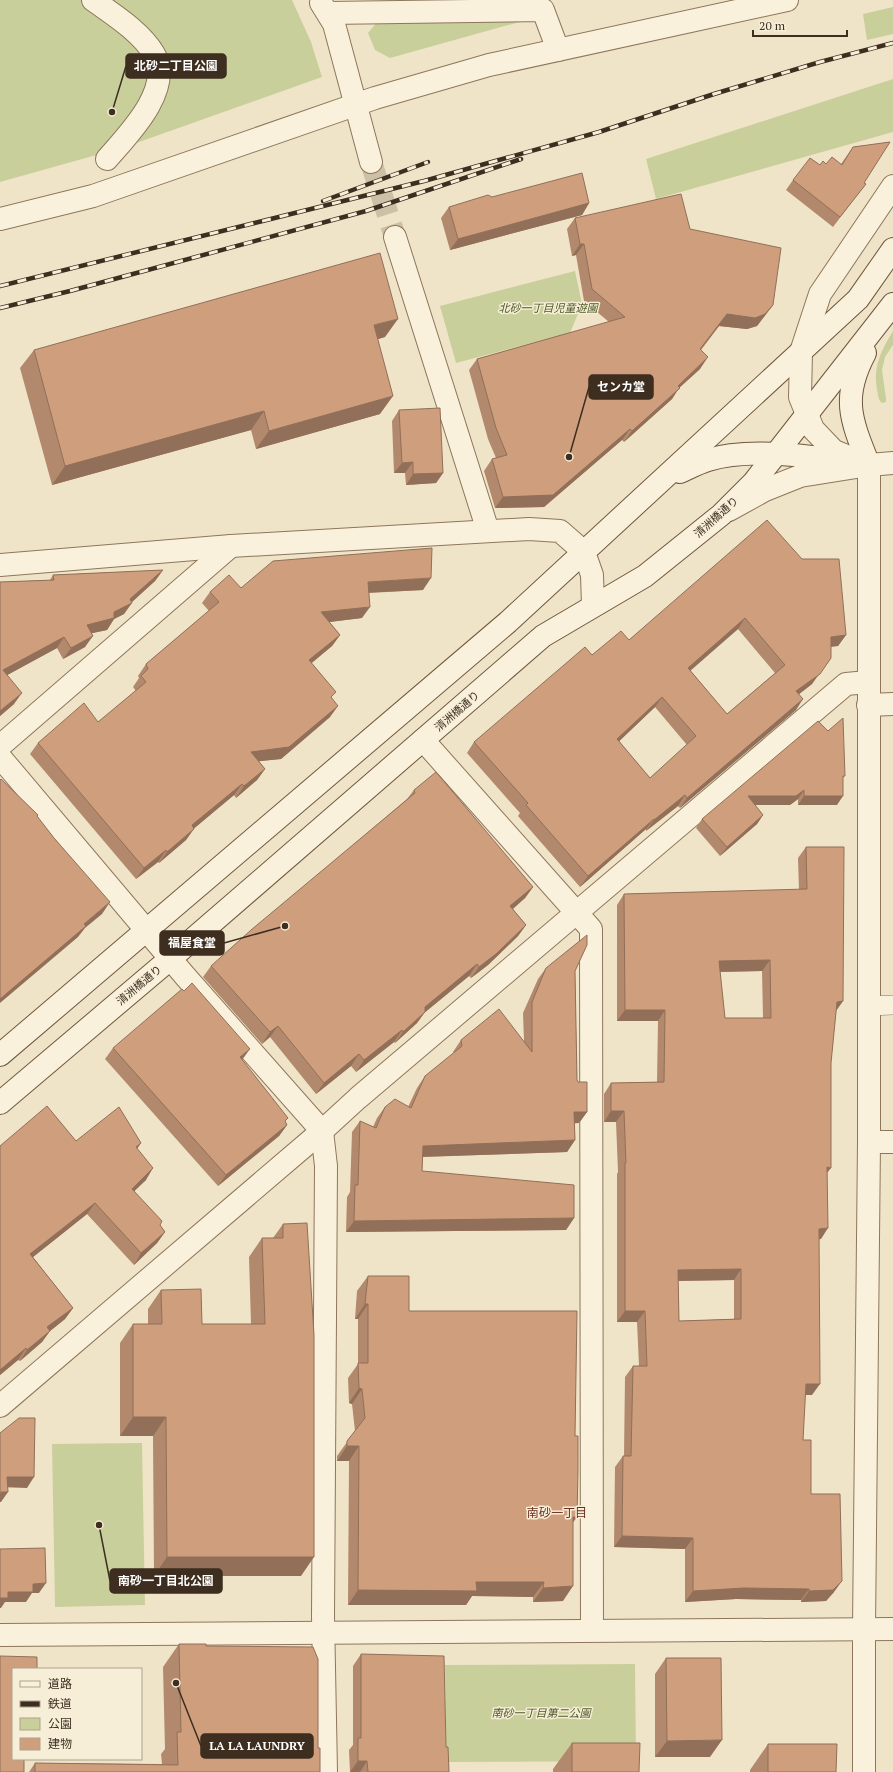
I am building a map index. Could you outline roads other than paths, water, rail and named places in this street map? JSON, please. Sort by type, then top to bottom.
[{"type":"street","points":[[93,0],[119,18],[145,43],[154,54],[158,64],[159,74],[156,91],[142,115],[107,159]]},
{"type":"street","points":[[0,219],[93,196],[356,105],[489,65],[787,0]]},
{"type":"street","points":[[324,7],[543,10],[558,50]]},
{"type":"street","points":[[324,7],[334,24],[371,162]]},
{"type":"street","points":[[869,465],[834,451],[813,429],[800,396],[801,352],[820,294],[893,186]]},
{"type":"street","points":[[394,237],[488,531]]},
{"type":"street","points":[[0,1054],[145,929],[508,622],[858,299],[893,249]]},
{"type":"street","points":[[864,1772],[869,1142],[869,465],[854,429],[850,396],[855,372],[889,310]]},
{"type":"street","name":"清洲橋通り","points":[[0,1103],[170,959],[543,636],[593,605],[645,576],[722,515],[754,482],[889,310]]},
{"type":"street","points":[[664,479],[708,460],[740,455],[775,454],[869,465]]},
{"type":"street","points":[[722,515],[766,490],[800,476],[869,465],[893,463]]},
{"type":"street","points":[[0,565],[231,546],[529,529],[560,531],[584,552],[592,575],[593,605]]},
{"type":"street","points":[[0,746],[231,546]]},
{"type":"street","points":[[0,1406],[322,1131],[358,1098],[846,684],[868,682]]},
{"type":"street","points":[[868,705],[893,704]]},
{"type":"street","points":[[423,740],[591,929],[592,1630]]},
{"type":"street","points":[[0,758],[170,959],[322,1131],[326,1166],[324,1632],[326,1772]]},
{"type":"street","points":[[869,1142],[893,1142]]},
{"type":"street","points":[[0,1635],[893,1629]]},
{"type":"lane","points":[[868,1006],[893,1005]]},
{"type":"tunnel","points":[[371,162],[395,237]]},
{"type":"railway","points":[[0,286],[424,181],[599,132],[714,94],[820,62],[893,43]]},
{"type":"railway","points":[[0,308],[70,291],[366,211],[521,159]]},
{"type":"railway","points":[[323,201],[428,162]]},
{"type":"place","name":"北砂二丁目公園","points":[[112,112]]},
{"type":"place","name":"センカ堂","points":[[569,457]]},
{"type":"place","name":"福屋食堂","points":[[285,926]]},
{"type":"place","name":"南砂一丁目北公園","points":[[99,1525]]},
{"type":"place","name":"LA LA LAUNDRY","points":[[176,1683]]},
{"type":"district","name":"南砂一丁目","points":[[557,1513]]},
{"type":"park label","name":"北砂一丁目児童遊園","points":[[548,308]]},
{"type":"park label","name":"南砂一丁目第二公園","points":[[541,1713]]}]
